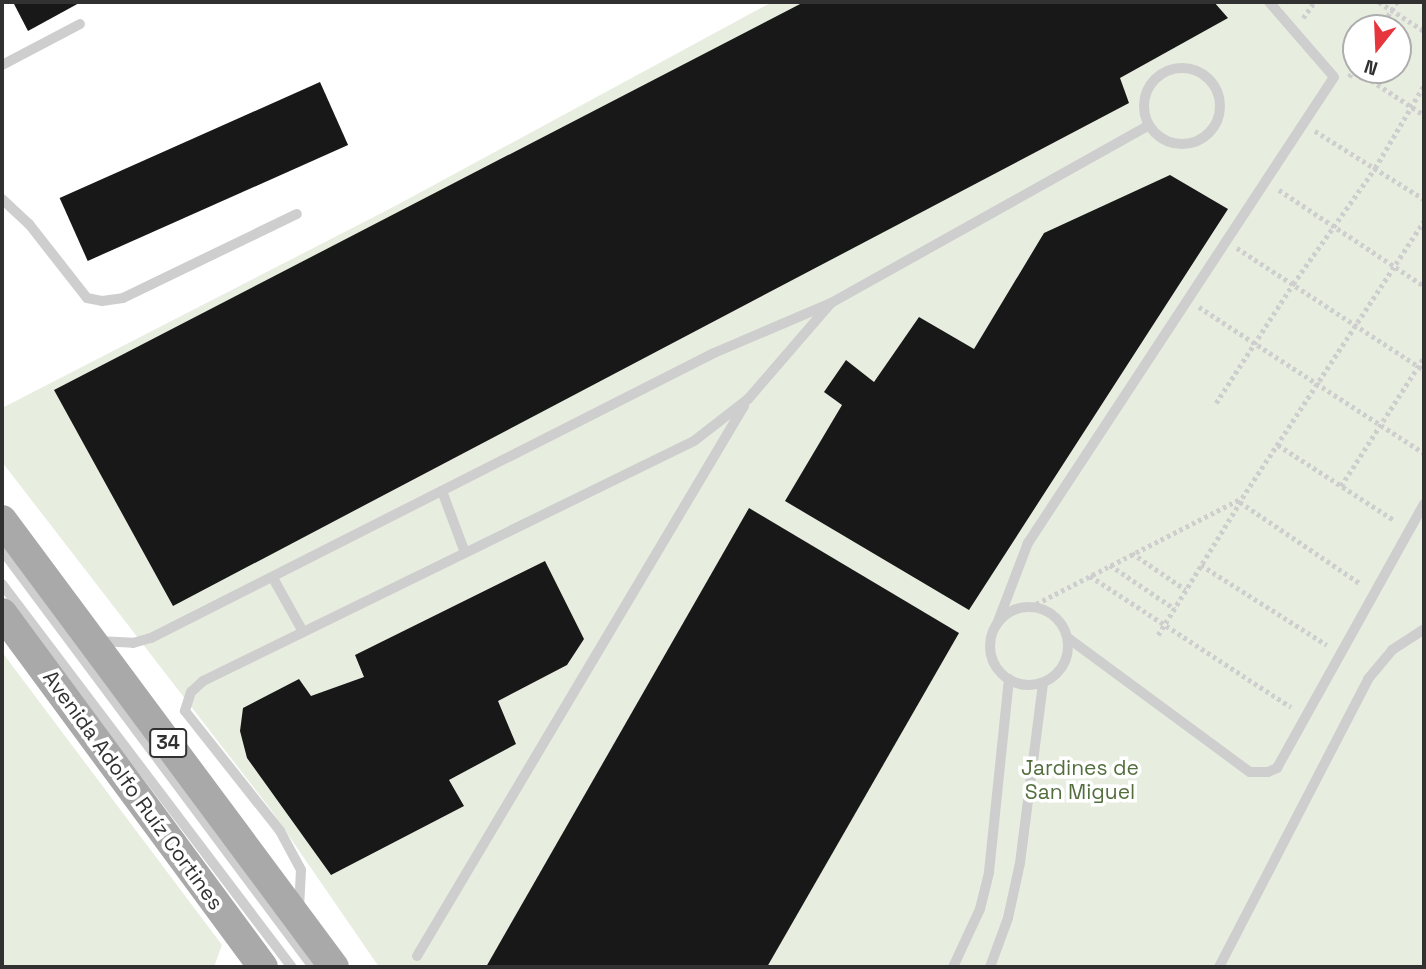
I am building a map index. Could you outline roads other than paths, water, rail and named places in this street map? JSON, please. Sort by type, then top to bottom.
[{"type":"main road","name":"34","points":[[2,520],[334,967]]},
{"type":"main road","name":"Avenida Adolfo Ruíz Cortines","points":[[2,613],[264,967]]},
{"type":"lane","points":[[1068,638],[1068,652],[1055,676],[1043,683],[1031,685],[1009,679],[999,671],[990,648],[996,624],[1028,542],[1334,77],[1269,2]]},
{"type":"lane","points":[[2,65],[80,24]]},
{"type":"lane","points":[[1189,68],[1212,81],[1221,105],[1213,129],[1204,137],[1180,144],[1157,135],[1149,125],[1144,114],[1147,89],[1165,71],[1189,68]]},
{"type":"lane","points":[[92,641],[133,643],[151,638],[714,353],[831,303],[1149,125]]},
{"type":"lane","points":[[2,199],[29,224],[87,298],[102,302],[123,298],[297,214]]},
{"type":"lane","points":[[417,956],[748,399],[831,303]]},
{"type":"lane","points":[[299,920],[301,870],[280,831],[185,711],[191,692],[203,681],[694,441],[748,399]]},
{"type":"lane","points":[[442,491],[465,553]]},
{"type":"lane","points":[[996,624],[1006,615],[1030,607],[1054,616],[1068,638],[1250,772],[1268,772],[1277,768],[1424,504]]},
{"type":"lane","points":[[2,551],[313,967]]},
{"type":"lane","points":[[273,578],[303,632]]},
{"type":"lane","points":[[2,584],[292,967]]},
{"type":"lane","points":[[1219,967],[1368,678],[1392,650],[1424,629]]},
{"type":"lane","points":[[953,967],[980,909],[989,872],[1009,679]]},
{"type":"lane","points":[[990,967],[1008,918],[1020,863],[1043,683]]},
{"type":"park label","name":"Jardines de San Miguel","points":[[1080,780]]}]
